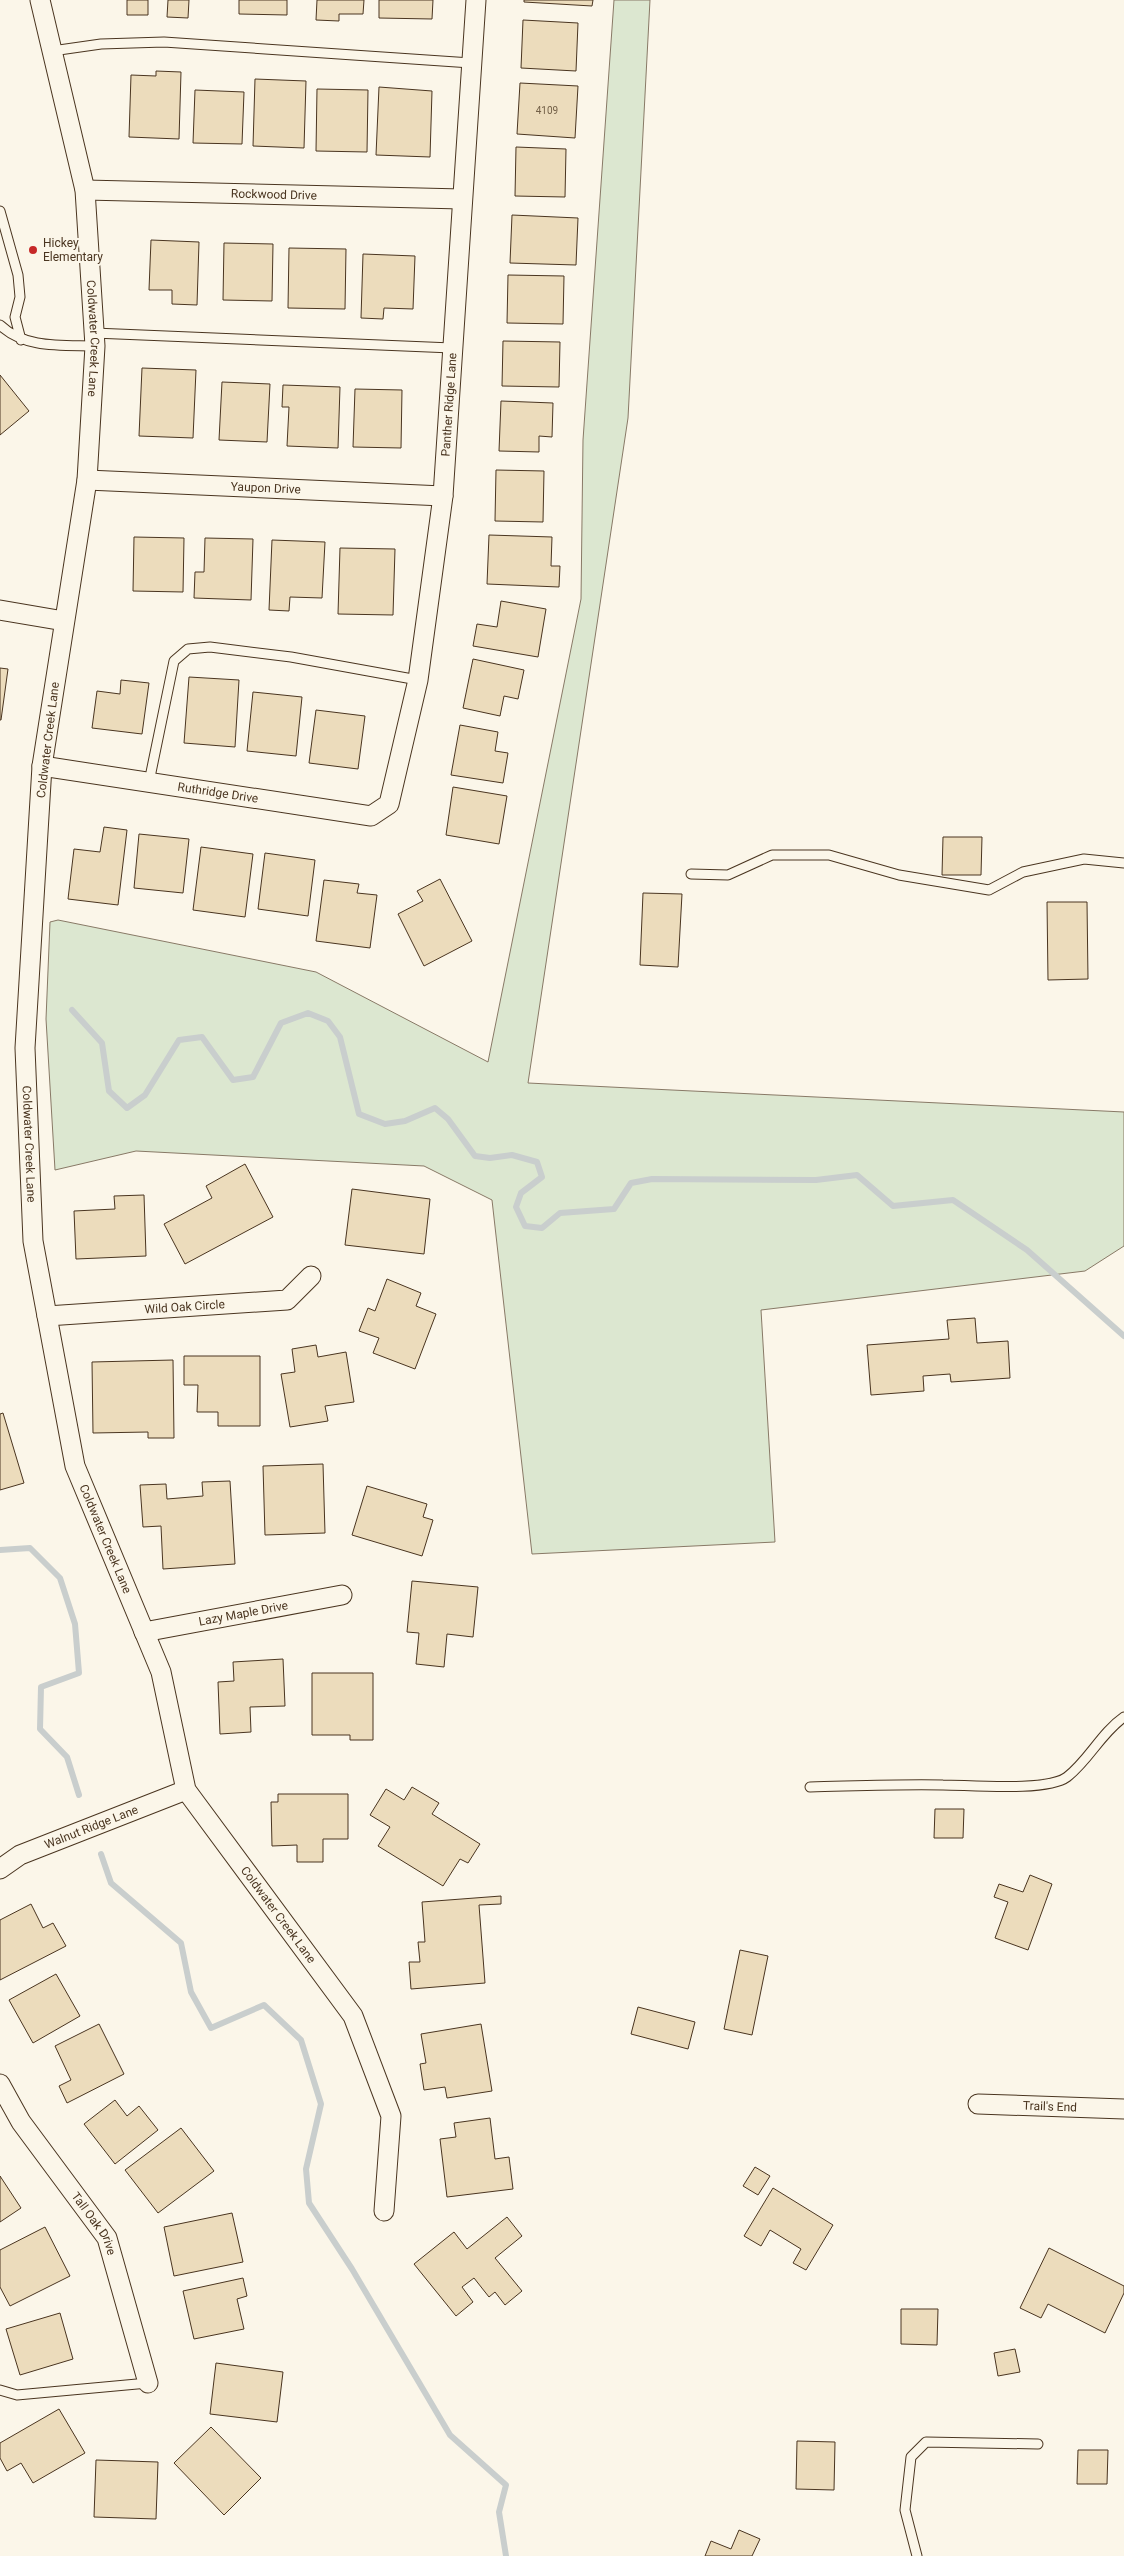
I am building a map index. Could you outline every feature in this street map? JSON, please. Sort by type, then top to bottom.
[{"type":"street","name":"Coldwater Creek Lane","points":[[40,0],[85,190],[94,340],[87,480],[42,766],[25,1048],[33,1241],[75,1466],[161,1672],[186,1790],[353,2016],[391,2116],[384,2211]]},
{"type":"street","name":"Panther Ridge Lane","points":[[389,804],[418,680],[443,496],[476,0]]},
{"type":"street","name":"Rockwood Drive","points":[[85,190],[462,200]]},
{"type":"street","name":"Yaupon Drive","points":[[87,480],[443,496]]},
{"type":"street","points":[[0,610],[64,621]]},
{"type":"street","name":"Ruthridge Drive","points":[[42,766],[372,816],[389,804]]},
{"type":"street","name":"Wild Oak Circle","points":[[47,1316],[287,1300],[311,1276]]},
{"type":"street","name":"Lazy Maple Drive","points":[[144,1632],[342,1594]]},
{"type":"street","name":"Walnut Ridge Lane","points":[[0,1868],[20,1855],[186,1790]]},
{"type":"street","name":"Tall Oak Drive","points":[[0,2084],[21,2122],[107,2238],[148,2383]]},
{"type":"street","name":"Trail's End","points":[[978,2104],[1124,2109]]},
{"type":"lane","points":[[52,51],[102,44],[164,42],[472,63]]},
{"type":"lane","points":[[0,211],[18,275],[20,297],[15,317],[21,340]]},
{"type":"lane","points":[[0,325],[21,340],[44,344],[94,340],[452,348]]},
{"type":"lane","points":[[148,782],[174,661],[188,649],[210,647],[282,656],[418,680]]},
{"type":"lane","points":[[690,874],[728,875],[772,855],[829,855],[899,875],[989,890],[1023,872],[1084,859],[1124,863]]},
{"type":"lane","points":[[810,1787],[1010,1786],[1047,1784],[1066,1778],[1109,1727],[1124,1717]]},
{"type":"lane","points":[[0,2390],[17,2395],[148,2383]]},
{"type":"lane","points":[[916,2556],[905,2510],[911,2456],[926,2442],[1038,2444]]},
{"type":"green space","points":[[614,0],[650,0],[628,418],[528,1083],[1124,1112],[1124,1246],[1085,1271],[761,1310],[775,1542],[532,1554],[492,1200],[424,1166],[136,1151],[55,1170],[46,1019],[50,922],[58,920],[316,972],[488,1062],[581,599],[583,440]]},
{"type":"building","points":[[127,0],[148,0],[148,15],[127,15]]},
{"type":"building","points":[[168,0],[189,0],[188,18],[167,17]]},
{"type":"building","points":[[239,0],[287,0],[287,15],[239,14]]},
{"type":"building","points":[[317,0],[364,0],[363,14],[339,14],[339,21],[316,20]]},
{"type":"building","points":[[379,0],[433,0],[432,19],[379,18]]},
{"type":"building","points":[[524,0],[593,0],[592,6],[524,2]]},
{"type":"building","points":[[523,20],[578,23],[576,71],[521,68]]},
{"type":"building","points":[[156,71],[181,72],[179,139],[129,137],[131,75],[156,76]]},
{"type":"building","points":[[255,79],[306,81],[304,148],[253,146]]},
{"type":"building","points":[[520,83],[578,86],[575,138],[517,134]]},
{"type":"building","points":[[379,87],[432,91],[430,157],[376,155]]},
{"type":"building","points":[[317,89],[368,90],[367,152],[316,151]]},
{"type":"building","points":[[195,90],[244,92],[242,144],[193,143]]},
{"type":"building","points":[[516,147],[566,149],[565,197],[515,196]]},
{"type":"building","points":[[512,215],[578,218],[576,265],[510,263]]},
{"type":"building","points":[[151,240],[199,242],[197,305],[172,304],[172,290],[149,290]]},
{"type":"building","points":[[224,243],[273,244],[272,301],[223,300]]},
{"type":"building","points":[[289,248],[346,249],[345,309],[288,308]]},
{"type":"building","points":[[363,254],[415,256],[413,309],[384,308],[383,319],[361,318]]},
{"type":"building","points":[[508,275],[564,276],[563,324],[507,323]]},
{"type":"building","points":[[503,341],[560,342],[559,387],[502,386]]},
{"type":"building","points":[[142,368],[196,370],[193,438],[139,436]]},
{"type":"building","points":[[0,375],[29,411],[0,435]]},
{"type":"building","points":[[222,382],[270,384],[267,442],[219,440]]},
{"type":"building","points":[[283,385],[340,387],[338,448],[287,446],[289,407],[282,407]]},
{"type":"building","points":[[355,389],[402,390],[401,448],[353,447]]},
{"type":"building","points":[[501,401],[553,403],[552,437],[539,436],[539,452],[499,451]]},
{"type":"building","points":[[496,470],[544,471],[543,522],[495,521]]},
{"type":"building","points":[[489,535],[552,537],[551,566],[560,566],[559,587],[487,584]]},
{"type":"building","points":[[134,537],[184,538],[183,592],[133,591]]},
{"type":"building","points":[[205,538],[253,539],[251,600],[194,598],[195,572],[204,572]]},
{"type":"building","points":[[272,540],[325,542],[322,598],[290,597],[289,611],[269,610]]},
{"type":"building","points":[[340,548],[395,549],[393,615],[338,614]]},
{"type":"building","points":[[501,601],[546,609],[538,657],[473,646],[477,624],[497,627]]},
{"type":"building","points":[[473,659],[524,670],[518,699],[504,696],[500,716],[463,708]]},
{"type":"building","points":[[0,668],[8,669],[1,720],[0,720]]},
{"type":"building","points":[[189,677],[239,680],[235,747],[184,743]]},
{"type":"building","points":[[121,680],[149,683],[142,734],[92,728],[97,691],[120,694]]},
{"type":"building","points":[[253,692],[302,697],[296,756],[247,751]]},
{"type":"building","points":[[316,710],[365,716],[358,769],[309,763]]},
{"type":"building","points":[[460,725],[498,732],[495,751],[508,753],[503,783],[451,775]]},
{"type":"building","points":[[453,787],[507,796],[499,844],[446,835]]},
{"type":"building","points":[[104,827],[127,830],[118,905],[68,899],[74,849],[100,852]]},
{"type":"building","points":[[139,834],[189,839],[183,893],[134,888]]},
{"type":"building","points":[[943,837],[982,837],[981,875],[942,875]]},
{"type":"building","points":[[201,847],[253,854],[245,917],[193,910]]},
{"type":"building","points":[[265,853],[315,860],[308,916],[258,909]]},
{"type":"building","points":[[440,879],[472,941],[424,966],[398,914],[423,901],[417,891]]},
{"type":"building","points":[[324,880],[359,884],[357,893],[377,895],[370,948],[316,941]]},
{"type":"building","points":[[643,893],[682,894],[678,967],[640,965]]},
{"type":"building","points":[[1047,902],[1087,902],[1088,979],[1048,980]]},
{"type":"building","points":[[245,1164],[273,1217],[185,1264],[164,1224],[212,1198],[206,1186]]},
{"type":"building","points":[[352,1189],[430,1199],[424,1254],[345,1245]]},
{"type":"building","points":[[144,1195],[146,1256],[76,1259],[74,1211],[115,1209],[114,1196]]},
{"type":"building","points":[[387,1279],[421,1293],[416,1306],[436,1314],[415,1369],[373,1353],[379,1338],[359,1331],[368,1308],[375,1311]]},
{"type":"building","points":[[975,1318],[977,1343],[1008,1341],[1010,1378],[951,1382],[950,1374],[923,1376],[924,1391],[871,1395],[867,1345],[949,1339],[947,1320]]},
{"type":"building","points":[[316,1345],[318,1357],[346,1352],[354,1402],[325,1406],[328,1421],[290,1427],[281,1374],[295,1372],[292,1349]]},
{"type":"building","points":[[184,1356],[260,1356],[260,1426],[218,1426],[218,1412],[197,1412],[198,1385],[184,1385]]},
{"type":"building","points":[[173,1360],[174,1438],[148,1438],[148,1432],[93,1433],[92,1362]]},
{"type":"building","points":[[3,1413],[24,1483],[0,1490],[0,1414]]},
{"type":"building","points":[[323,1464],[325,1533],[265,1535],[263,1466]]},
{"type":"building","points":[[230,1481],[235,1564],[163,1569],[161,1526],[143,1527],[140,1485],[166,1484],[167,1499],[203,1496],[202,1482]]},
{"type":"building","points":[[367,1486],[427,1504],[423,1517],[433,1520],[422,1556],[352,1535]]},
{"type":"building","points":[[412,1581],[478,1587],[473,1637],[447,1634],[444,1667],[416,1664],[419,1633],[407,1632]]},
{"type":"building","points":[[283,1659],[285,1706],[250,1707],[251,1732],[220,1734],[218,1682],[234,1681],[233,1662]]},
{"type":"building","points":[[312,1673],[373,1673],[373,1740],[350,1740],[350,1735],[312,1735]]},
{"type":"building","points":[[412,1787],[439,1803],[432,1814],[480,1844],[468,1863],[460,1859],[443,1886],[378,1846],[390,1827],[370,1815],[386,1789],[404,1800]]},
{"type":"building","points":[[278,1794],[348,1794],[348,1839],[323,1839],[323,1862],[297,1862],[297,1845],[272,1846],[271,1802],[278,1802]]},
{"type":"building","points":[[935,1809],[964,1809],[963,1838],[934,1838]]},
{"type":"building","points":[[1030,1875],[1052,1884],[1028,1950],[995,1938],[1008,1902],[994,1897],[999,1884],[1023,1892]]},
{"type":"building","points":[[501,1896],[501,1904],[479,1905],[485,1983],[411,1989],[409,1962],[420,1962],[418,1942],[425,1942],[422,1902]]},
{"type":"building","points":[[31,1904],[43,1928],[53,1923],[66,1946],[0,1980],[0,1920]]},
{"type":"building","points":[[740,1950],[768,1956],[752,2035],[724,2029]]},
{"type":"building","points":[[56,1974],[80,2016],[33,2043],[9,2000]]},
{"type":"building","points":[[638,2007],[695,2022],[688,2049],[631,2034]]},
{"type":"building","points":[[99,2024],[124,2074],[67,2103],[59,2086],[71,2080],[55,2046]]},
{"type":"building","points":[[481,2024],[492,2091],[447,2098],[445,2087],[424,2090],[420,2064],[426,2063],[421,2034]]},
{"type":"building","points":[[115,2100],[127,2116],[139,2106],[158,2130],[115,2164],[84,2124]]},
{"type":"building","points":[[490,2118],[495,2159],[509,2157],[513,2189],[447,2197],[440,2139],[456,2137],[454,2123]]},
{"type":"building","points":[[181,2128],[214,2171],[158,2213],[125,2170]]},
{"type":"building","points":[[755,2167],[770,2176],[758,2195],[743,2186]]},
{"type":"building","points":[[0,2176],[21,2208],[0,2222]]},
{"type":"building","points":[[773,2188],[833,2225],[806,2270],[793,2263],[801,2249],[770,2230],[761,2246],[744,2236]]},
{"type":"building","points":[[232,2213],[243,2262],[174,2276],[164,2227]]},
{"type":"building","points":[[507,2217],[522,2236],[495,2258],[522,2291],[505,2305],[495,2292],[489,2297],[474,2278],[462,2287],[473,2302],[456,2316],[414,2264],[454,2232],[467,2249]]},
{"type":"building","points":[[45,2227],[70,2276],[10,2306],[0,2287],[0,2250]]},
{"type":"building","points":[[1049,2248],[1124,2286],[1124,2293],[1105,2333],[1048,2304],[1041,2318],[1020,2308]]},
{"type":"building","points":[[243,2278],[247,2296],[237,2299],[244,2329],[194,2339],[183,2291]]},
{"type":"building","points":[[901,2309],[938,2309],[937,2345],[901,2344]]},
{"type":"building","points":[[60,2313],[73,2359],[20,2375],[6,2329]]},
{"type":"building","points":[[1015,2349],[1020,2372],[998,2376],[994,2353]]},
{"type":"building","points":[[216,2363],[283,2372],[277,2422],[210,2414]]},
{"type":"building","points":[[59,2409],[85,2453],[33,2483],[21,2463],[7,2471],[0,2458],[0,2443]]},
{"type":"building","points":[[211,2427],[261,2478],[224,2515],[174,2463]]},
{"type":"building","points":[[797,2441],[835,2442],[834,2490],[796,2489]]},
{"type":"building","points":[[1078,2450],[1108,2450],[1107,2484],[1077,2484]]},
{"type":"building","points":[[96,2460],[158,2462],[156,2519],[94,2517]]},
{"type":"building","points":[[739,2530],[760,2539],[752,2556],[705,2556],[711,2541],[731,2549]]},
{"type":"waterway","points":[[72,1010],[102,1043],[109,1091],[127,1108],[145,1095],[179,1040],[202,1037],[233,1080],[253,1077],[281,1023],[308,1013],[328,1021],[340,1037],[359,1114],[385,1124],[405,1121],[435,1108],[448,1119],[475,1156],[490,1158],[512,1155],[537,1162],[542,1177],[521,1193],[516,1207],[525,1226],[542,1228],[560,1213],[614,1209],[631,1183],[652,1179],[816,1180],[857,1175],[893,1206],[953,1200],[1027,1250],[1124,1336]]},
{"type":"waterway","points":[[0,1550],[30,1548],[60,1578],[75,1624],[79,1673],[41,1687],[40,1729],[67,1757],[79,1795]]},
{"type":"waterway","points":[[101,1854],[111,1883],[181,1943],[191,1992],[211,2028],[264,2005],[301,2040],[321,2104],[306,2169],[309,2203],[352,2269],[450,2435],[506,2485],[499,2512],[506,2556]]},
{"type":"place","name":"Hickey Elementary","points":[[33,250]]}]
